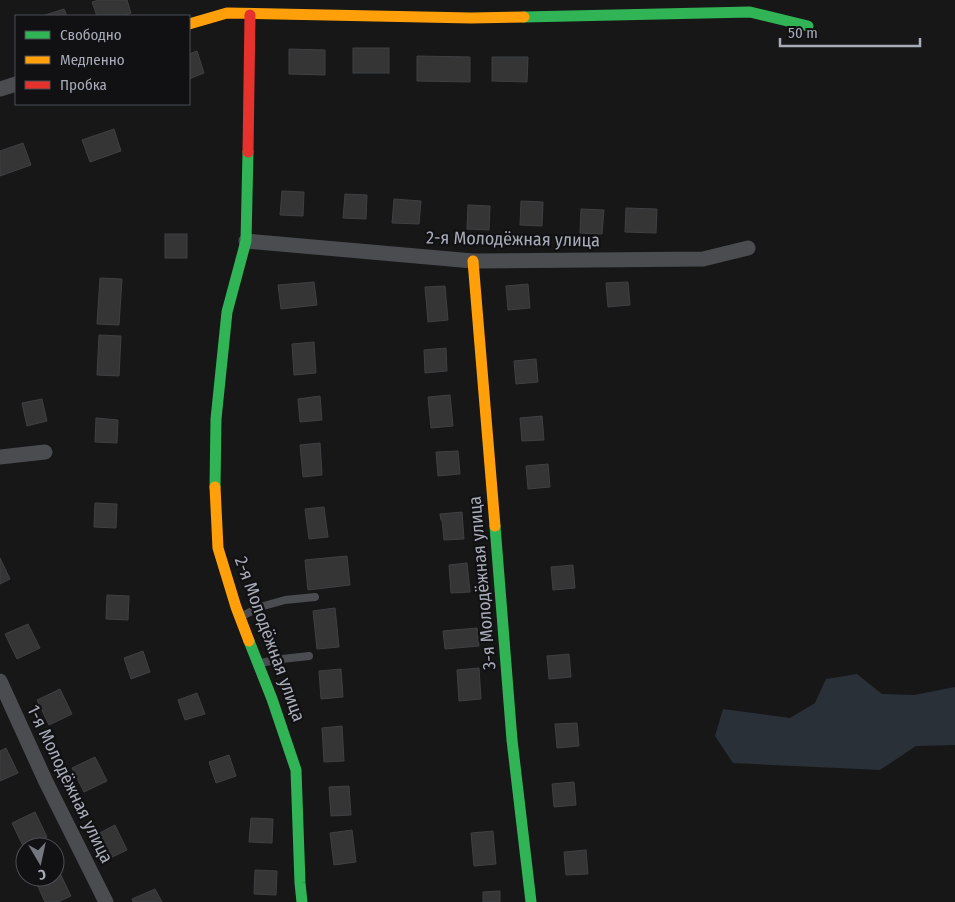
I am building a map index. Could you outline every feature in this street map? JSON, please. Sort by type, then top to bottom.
[{"type":"street","points":[[190,24],[227,7],[250,15],[471,18],[750,12],[808,26]]},
{"type":"street","name":"2-я Молодёжная улица","points":[[250,15],[246,241],[227,312],[216,419],[215,496],[218,548],[240,616],[272,699],[296,770],[302,902]]},
{"type":"street","points":[[0,89],[15,84]]},
{"type":"street","name":"2-я Молодёжная улица","points":[[246,241],[473,261],[703,259],[748,248]]},
{"type":"street","name":"3-я Молодёжная улица","points":[[473,261],[512,740],[531,902]]},
{"type":"street","points":[[0,457],[45,452]]},
{"type":"street","name":"1-я Молодёжная улица","points":[[0,681],[46,782],[106,902]]},
{"type":"lane","points":[[240,616],[260,607],[285,600],[315,597]]},
{"type":"lane","points":[[258,663],[309,656]]},
{"type":"shaded area","points":[[857,674],[882,694],[914,695],[955,687],[955,745],[916,746],[880,770],[733,763],[715,736],[723,709],[790,718],[815,703],[826,679]]},
{"type":"building","points":[[99,0],[127,0],[131,13],[126,15],[97,15],[92,2]]},
{"type":"building","points":[[64,9],[67,15],[45,15]]},
{"type":"building","points":[[353,48],[389,48],[389,73],[353,73]]},
{"type":"building","points":[[289,49],[325,50],[325,75],[289,74]]},
{"type":"building","points":[[197,51],[204,73],[190,79],[190,54]]},
{"type":"building","points":[[417,56],[470,57],[470,82],[417,81]]},
{"type":"building","points":[[492,57],[528,57],[527,82],[492,81]]},
{"type":"building","points":[[114,129],[121,151],[90,162],[82,140]]},
{"type":"building","points":[[23,143],[31,165],[0,176],[0,151]]},
{"type":"building","points":[[282,191],[304,192],[303,216],[280,215]]},
{"type":"building","points":[[345,194],[367,195],[366,219],[343,218]]},
{"type":"building","points":[[394,199],[421,201],[419,224],[392,223]]},
{"type":"building","points":[[521,201],[543,202],[542,226],[520,225]]},
{"type":"building","points":[[468,205],[490,206],[489,230],[467,229]]},
{"type":"building","points":[[626,208],[657,209],[656,233],[625,232]]},
{"type":"building","points":[[581,209],[604,210],[602,234],[580,233]]},
{"type":"building","points":[[165,234],[187,234],[187,258],[165,258]]},
{"type":"building","points":[[100,278],[122,279],[119,325],[97,324]]},
{"type":"building","points":[[314,282],[317,305],[281,309],[278,285]]},
{"type":"building","points":[[628,282],[630,305],[608,307],[606,283]]},
{"type":"building","points":[[528,284],[530,308],[508,310],[506,286]]},
{"type":"building","points":[[445,286],[448,320],[428,322],[425,287]]},
{"type":"building","points":[[99,335],[121,336],[119,376],[97,375]]},
{"type":"building","points":[[314,342],[316,373],[294,375],[292,344]]},
{"type":"building","points":[[446,348],[447,371],[425,373],[424,350]]},
{"type":"building","points":[[536,359],[538,382],[516,384],[514,361]]},
{"type":"building","points":[[450,395],[453,426],[431,428],[428,397]]},
{"type":"building","points":[[320,396],[322,420],[300,422],[298,399]]},
{"type":"building","points":[[42,399],[47,421],[27,426],[22,403]]},
{"type":"building","points":[[542,416],[544,440],[522,441],[520,418]]},
{"type":"building","points":[[96,418],[118,420],[117,443],[95,442]]},
{"type":"building","points":[[320,443],[322,475],[303,477],[300,445]]},
{"type":"building","points":[[458,451],[460,474],[438,476],[436,452]]},
{"type":"building","points":[[548,464],[550,487],[528,489],[526,466]]},
{"type":"building","points":[[95,503],[117,504],[116,528],[94,527]]},
{"type":"building","points":[[324,507],[328,537],[309,539],[305,509]]},
{"type":"building","points":[[462,512],[464,539],[444,540],[440,514]]},
{"type":"building","points":[[347,556],[350,585],[308,590],[305,560]]},
{"type":"building","points":[[0,558],[10,579],[0,584]]},
{"type":"building","points":[[467,563],[470,592],[451,593],[449,565]]},
{"type":"building","points":[[573,565],[575,588],[553,590],[551,567]]},
{"type":"building","points":[[107,595],[129,596],[128,620],[106,619]]},
{"type":"building","points":[[335,608],[339,647],[317,649],[313,611]]},
{"type":"building","points":[[28,624],[40,648],[17,659],[5,634]]},
{"type":"building","points":[[477,628],[479,646],[445,649],[443,631]]},
{"type":"building","points":[[143,651],[150,672],[131,679],[124,658]]},
{"type":"building","points":[[569,654],[571,677],[549,679],[547,656]]},
{"type":"building","points":[[479,668],[481,699],[459,701],[457,670]]},
{"type":"building","points":[[341,669],[343,697],[321,699],[319,671]]},
{"type":"building","points":[[60,689],[72,714],[49,725],[37,700]]},
{"type":"building","points":[[197,693],[205,714],[185,720],[178,700]]},
{"type":"building","points":[[577,723],[579,746],[557,748],[555,724]]},
{"type":"building","points":[[342,726],[344,761],[324,762],[322,728]]},
{"type":"building","points":[[6,748],[18,773],[0,781],[0,751]]},
{"type":"building","points":[[229,755],[236,776],[216,783],[209,762]]},
{"type":"building","points":[[95,757],[107,781],[84,792],[72,768]]},
{"type":"building","points":[[574,782],[576,805],[554,807],[552,784]]},
{"type":"building","points":[[349,786],[351,815],[331,816],[329,787]]},
{"type":"building","points":[[35,812],[47,837],[19,837],[12,823]]},
{"type":"building","points":[[251,818],[273,819],[272,843],[249,842]]},
{"type":"building","points":[[115,825],[127,850],[104,861],[92,837]]},
{"type":"building","points":[[352,830],[356,862],[334,865],[330,833]]},
{"type":"building","points":[[493,831],[496,864],[474,866],[471,833]]},
{"type":"building","points":[[586,850],[588,874],[566,875],[564,852]]},
{"type":"building","points":[[255,870],[277,871],[276,895],[254,894]]},
{"type":"building","points":[[65,884],[71,896],[58,902],[45,902],[38,887],[65,887]]},
{"type":"building","points":[[155,889],[162,902],[133,902],[132,899]]},
{"type":"building","points":[[500,891],[500,902],[483,902],[483,892]]},
{"type":"traffic: fast","points":[[524,17],[750,12],[808,26]]},
{"type":"traffic: fast","points":[[215,487],[216,419],[227,312],[246,241],[248,152]]},
{"type":"traffic: fast","points":[[495,526],[512,740],[531,902]]},
{"type":"traffic: fast","points":[[249,641],[272,699],[296,770],[302,902]]},
{"type":"traffic: slow","points":[[190,24],[227,13],[471,18],[524,17]]},
{"type":"traffic: slow","points":[[473,261],[495,526]]},
{"type":"traffic: slow","points":[[215,487],[218,548],[236,607],[249,641]]},
{"type":"traffic: jam","points":[[248,152],[250,15]]}]
